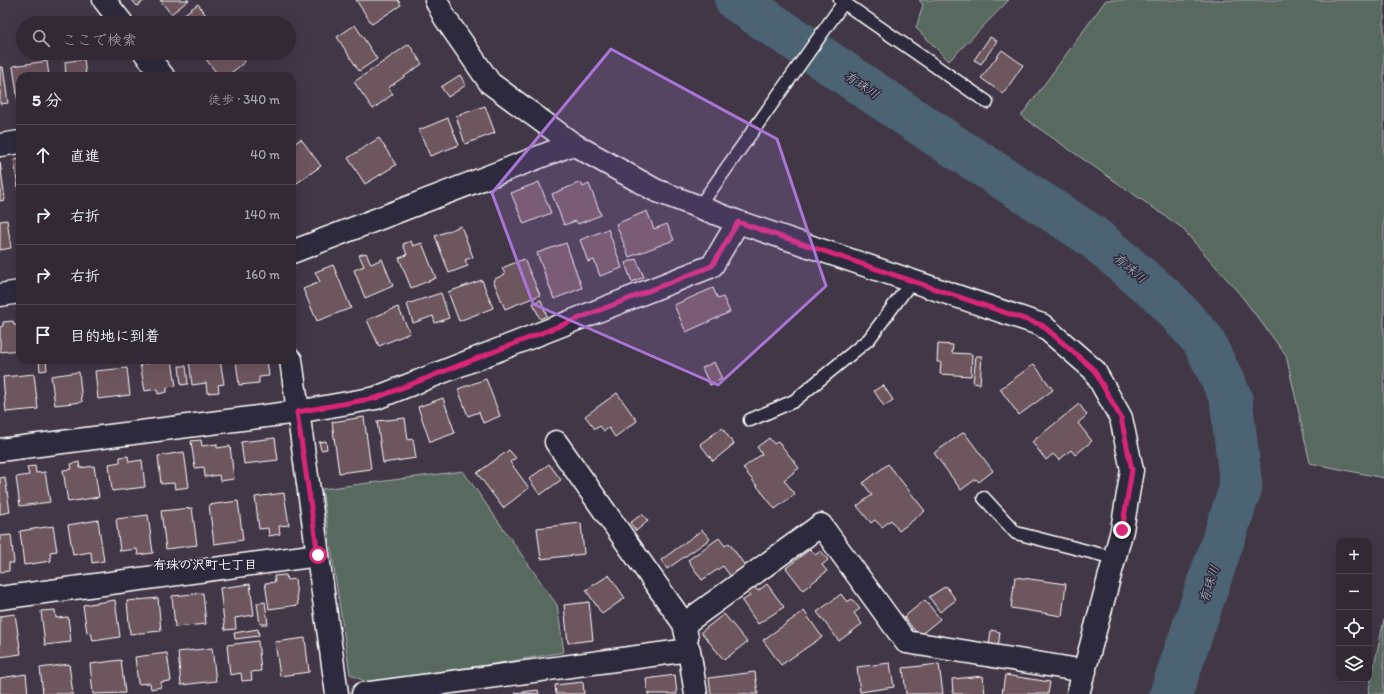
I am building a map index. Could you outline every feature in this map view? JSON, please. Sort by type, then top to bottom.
[{"type":"street","points":[[104,0],[117,16]]},
{"type":"street","points":[[436,0],[445,18],[490,83],[573,144],[655,190],[699,207],[738,222],[1042,325],[1094,370],[1121,418],[1132,470],[1122,530],[1078,694]]},
{"type":"street","points":[[150,60],[160,72]]},
{"type":"street","points":[[0,145],[16,143]]},
{"type":"street","points":[[296,250],[573,144]]},
{"type":"street","points":[[0,450],[297,412],[376,398],[712,266],[738,222]]},
{"type":"street","points":[[0,295],[16,293]]},
{"type":"street","points":[[291,364],[337,694]]},
{"type":"street","points":[[556,442],[684,624],[696,694]]},
{"type":"street","points":[[684,624],[821,525],[906,642],[1085,671]]},
{"type":"street","points":[[0,598],[318,555]]},
{"type":"street","points":[[363,694],[689,650]]},
{"type":"lane","points":[[699,207],[832,20],[842,1],[987,102]]},
{"type":"lane","points":[[750,420],[794,401],[869,339],[912,281]]},
{"type":"lane","points":[[984,498],[1016,533],[1114,558]]},
{"type":"highlighted area","points":[[611,49],[777,139],[826,286],[718,385],[533,304],[492,193]]},
{"type":"green space","points":[[919,0],[1009,0],[949,61],[916,28],[923,5]]},
{"type":"green space","points":[[1106,0],[1384,0],[1384,478],[1310,463],[1286,355],[1239,293],[1181,227],[1021,116]]},
{"type":"green space","points":[[463,471],[557,605],[564,652],[372,685],[350,674],[322,489]]},
{"type":"green space","points":[[1384,620],[1384,694],[1368,694],[1371,682],[1372,682],[1372,676]]},
{"type":"building","points":[[132,0],[144,0],[144,1],[137,6]]},
{"type":"building","points":[[160,0],[189,0],[171,14]]},
{"type":"building","points":[[356,0],[398,0],[401,5],[372,24]]},
{"type":"building","points":[[198,4],[206,16],[182,16]]},
{"type":"building","points":[[355,25],[377,59],[359,71],[337,37]]},
{"type":"building","points":[[990,37],[997,41],[981,64],[974,60]]},
{"type":"building","points":[[409,44],[422,64],[388,88],[393,94],[373,109],[354,82]]},
{"type":"building","points":[[1002,50],[1023,65],[1003,94],[981,78]]},
{"type":"building","points":[[84,60],[86,72],[66,72],[65,62]]},
{"type":"building","points":[[207,60],[244,60],[245,62],[232,72],[216,72]]},
{"type":"building","points":[[47,61],[48,72],[16,72],[16,88],[13,66]]},
{"type":"building","points":[[0,67],[3,67],[8,103],[0,104]]},
{"type":"building","points":[[460,75],[466,85],[448,97],[441,87]]},
{"type":"building","points":[[485,106],[495,133],[465,144],[456,116]]},
{"type":"building","points":[[448,118],[459,145],[430,156],[419,130]]},
{"type":"building","points":[[379,138],[396,165],[365,184],[348,158]]},
{"type":"building","points":[[301,139],[321,166],[297,183],[296,182],[296,142]]},
{"type":"building","points":[[14,160],[16,160],[16,174]]},
{"type":"building","points":[[0,162],[5,200],[0,201]]},
{"type":"building","points":[[539,182],[551,213],[524,224],[511,193]]},
{"type":"building","points":[[581,182],[583,187],[589,184],[601,215],[578,224],[576,221],[564,225],[552,194]]},
{"type":"building","points":[[647,211],[654,229],[667,224],[674,240],[629,257],[616,224]]},
{"type":"building","points":[[7,220],[11,248],[0,250],[0,221]]},
{"type":"building","points":[[461,226],[473,257],[465,260],[468,266],[449,273],[435,236]]},
{"type":"building","points":[[608,229],[622,268],[600,276],[594,260],[588,262],[580,240]]},
{"type":"building","points":[[411,241],[413,246],[422,243],[436,278],[411,288],[399,258],[407,255],[403,244]]},
{"type":"building","points":[[566,243],[582,288],[554,299],[537,253]]},
{"type":"building","points":[[366,253],[371,264],[382,259],[393,286],[365,298],[354,270],[364,266],[359,255]]},
{"type":"building","points":[[524,259],[540,295],[505,309],[493,280],[505,274],[502,268]]},
{"type":"building","points":[[636,259],[644,277],[632,282],[625,263]]},
{"type":"building","points":[[333,265],[351,308],[317,321],[303,289],[320,282],[315,272]]},
{"type":"building","points":[[482,280],[493,308],[459,321],[448,292]]},
{"type":"building","points":[[713,288],[718,299],[723,297],[730,312],[686,332],[674,305]]},
{"type":"building","points":[[441,293],[449,318],[435,323],[433,316],[413,323],[407,304]]},
{"type":"building","points":[[541,300],[547,316],[540,319],[533,303]]},
{"type":"building","points":[[398,307],[410,333],[379,346],[367,320]]},
{"type":"building","points":[[13,321],[14,325],[16,325],[16,350],[0,352],[0,327],[3,326],[3,322]]},
{"type":"building","points":[[938,344],[953,345],[952,353],[972,354],[971,376],[940,374],[941,362],[937,362]]},
{"type":"building","points":[[976,356],[982,356],[980,384],[973,383]]},
{"type":"building","points":[[714,362],[722,379],[710,385],[702,368]]},
{"type":"building","points":[[39,364],[46,364],[47,370],[40,371]]},
{"type":"building","points":[[140,364],[173,364],[176,386],[167,387],[167,392],[158,394],[157,389],[145,391]]},
{"type":"building","points":[[189,364],[221,364],[224,384],[218,385],[219,392],[207,393],[206,383],[192,385]]},
{"type":"building","points":[[236,364],[268,364],[269,376],[259,377],[259,383],[239,385]]},
{"type":"building","points":[[1034,364],[1053,390],[1019,415],[1000,389]]},
{"type":"building","points":[[179,366],[186,366],[188,384],[181,385]]},
{"type":"building","points":[[127,368],[130,395],[98,399],[95,371]]},
{"type":"building","points":[[79,372],[82,402],[55,405],[51,376]]},
{"type":"building","points":[[34,374],[38,409],[6,412],[3,377]]},
{"type":"building","points":[[486,379],[500,416],[483,423],[479,412],[468,416],[458,389]]},
{"type":"building","points":[[883,385],[893,400],[884,406],[874,391]]},
{"type":"building","points":[[617,393],[637,421],[615,437],[609,428],[604,431],[600,426],[595,429],[585,416]]},
{"type":"building","points":[[443,398],[455,433],[430,442],[418,407]]},
{"type":"building","points":[[1079,404],[1087,415],[1078,423],[1092,441],[1075,455],[1071,450],[1059,460],[1053,454],[1046,460],[1032,442]]},
{"type":"building","points":[[364,417],[371,469],[339,473],[332,422]]},
{"type":"building","points":[[405,418],[408,440],[413,439],[416,458],[383,463],[377,421]]},
{"type":"building","points":[[722,428],[734,444],[713,461],[700,444]]},
{"type":"building","points":[[964,432],[993,471],[979,482],[976,479],[961,490],[934,453]]},
{"type":"building","points":[[275,438],[278,460],[244,464],[241,442]]},
{"type":"building","points":[[769,438],[774,444],[778,441],[799,468],[784,480],[795,494],[775,509],[743,468],[762,454],[757,447]]},
{"type":"building","points":[[201,440],[202,446],[217,444],[217,448],[230,446],[234,479],[220,481],[219,475],[205,477],[204,467],[195,468],[191,441]]},
{"type":"building","points":[[326,441],[327,449],[321,450],[319,442]]},
{"type":"building","points":[[509,450],[516,458],[510,462],[529,488],[503,508],[477,473]]},
{"type":"building","points":[[184,452],[189,487],[175,489],[174,483],[161,484],[158,456]]},
{"type":"building","points":[[128,456],[129,462],[142,460],[145,487],[112,491],[109,464],[120,462],[120,457]]},
{"type":"building","points":[[79,462],[80,468],[94,466],[99,497],[68,502],[63,470],[72,469],[71,464]]},
{"type":"building","points":[[549,464],[561,480],[540,495],[529,479]]},
{"type":"building","points":[[888,464],[925,511],[899,531],[891,520],[882,527],[875,520],[871,523],[857,506],[872,495],[863,483]]},
{"type":"building","points":[[35,466],[36,473],[45,472],[50,502],[20,506],[16,477],[29,475],[27,467]]},
{"type":"building","points":[[5,477],[10,512],[0,514],[0,478]]},
{"type":"building","points":[[284,493],[289,525],[279,526],[280,534],[269,536],[268,528],[259,529],[255,497]]},
{"type":"building","points":[[238,501],[243,540],[214,544],[209,505]]},
{"type":"building","points":[[192,508],[197,545],[166,549],[161,511]]},
{"type":"building","points":[[642,514],[648,521],[636,531],[630,523]]},
{"type":"building","points":[[148,515],[153,553],[138,555],[137,549],[120,551],[116,519]]},
{"type":"building","points":[[98,520],[104,561],[92,563],[91,552],[73,555],[68,525]]},
{"type":"building","points":[[581,523],[584,554],[541,559],[537,528]]},
{"type":"building","points":[[53,526],[57,551],[50,552],[51,561],[24,565],[20,531]]},
{"type":"building","points":[[702,530],[710,539],[667,569],[661,560]]},
{"type":"building","points":[[11,535],[14,563],[9,563],[9,571],[0,572],[0,536]]},
{"type":"building","points":[[719,538],[725,546],[729,543],[746,567],[731,577],[723,566],[702,580],[688,560]]},
{"type":"building","points":[[810,549],[815,555],[821,551],[828,560],[822,565],[827,571],[803,590],[786,568]]},
{"type":"building","points":[[286,575],[287,580],[295,579],[298,605],[269,609],[265,583],[275,582],[274,576]]},
{"type":"building","points":[[609,575],[625,598],[602,614],[586,590]]},
{"type":"building","points":[[1015,577],[1066,584],[1062,616],[1011,608]]},
{"type":"building","points":[[250,584],[254,615],[235,618],[236,629],[225,630],[220,588]]},
{"type":"building","points":[[767,584],[784,607],[758,624],[742,601],[750,596],[746,590],[753,585],[758,591]]},
{"type":"building","points":[[946,586],[956,600],[940,612],[929,597]]},
{"type":"building","points":[[203,593],[206,624],[175,627],[172,596]]},
{"type":"building","points":[[841,594],[847,602],[852,599],[860,609],[854,613],[862,624],[839,641],[817,612]]},
{"type":"building","points":[[158,598],[161,631],[130,634],[127,601]]},
{"type":"building","points":[[115,600],[120,637],[93,641],[91,632],[87,633],[83,605]]},
{"type":"building","points":[[925,600],[940,619],[919,636],[904,617]]},
{"type":"building","points":[[265,602],[268,624],[260,624],[257,603]]},
{"type":"building","points":[[589,602],[593,640],[568,643],[564,605]]},
{"type":"building","points":[[55,610],[56,618],[68,617],[71,642],[45,645],[41,611]]},
{"type":"building","points":[[804,611],[822,637],[781,665],[763,640]]},
{"type":"building","points":[[15,614],[21,654],[0,657],[0,616]]},
{"type":"building","points":[[724,614],[747,642],[724,660],[701,632]]},
{"type":"building","points":[[258,629],[259,636],[235,639],[234,633]]},
{"type":"building","points":[[991,630],[1000,632],[998,649],[989,647]]},
{"type":"building","points":[[305,638],[309,672],[280,676],[275,642]]},
{"type":"building","points":[[258,641],[261,671],[251,672],[252,680],[242,681],[241,673],[230,675],[227,645]]},
{"type":"building","points":[[212,648],[216,681],[181,685],[178,652]]},
{"type":"building","points":[[167,653],[171,681],[161,682],[161,687],[151,689],[150,683],[138,684],[135,657]]},
{"type":"building","points":[[121,660],[125,693],[93,694],[90,664]]},
{"type":"building","points":[[890,663],[894,687],[860,692],[857,667]]},
{"type":"building","points":[[69,664],[73,694],[43,694],[40,668]]},
{"type":"building","points":[[939,664],[943,694],[906,694],[903,668]]},
{"type":"building","points":[[755,672],[758,694],[711,694],[709,678]]},
{"type":"building","points":[[26,674],[28,694],[0,694],[0,678]]},
{"type":"building","points":[[675,675],[677,694],[648,694],[646,679]]},
{"type":"building","points":[[1005,675],[1050,682],[1048,694],[1002,694]]},
{"type":"building","points":[[983,676],[985,694],[953,694],[952,679]]},
{"type":"building","points":[[583,682],[584,694],[556,694],[555,685]]},
{"type":"building","points":[[538,690],[539,694],[515,693]]},
{"type":"waterway","name":"有珠川","points":[[736,0],[938,136],[1092,236],[1167,300],[1203,340],[1231,398],[1241,487],[1171,694]]},
{"type":"district","name":"有珠の沢町七丁目","points":[[205,564]]},
{"type":"route","points":[[318,555],[297,412],[376,398],[712,266],[738,222],[1042,325],[1094,370],[1121,418],[1132,470],[1122,530]]}]
